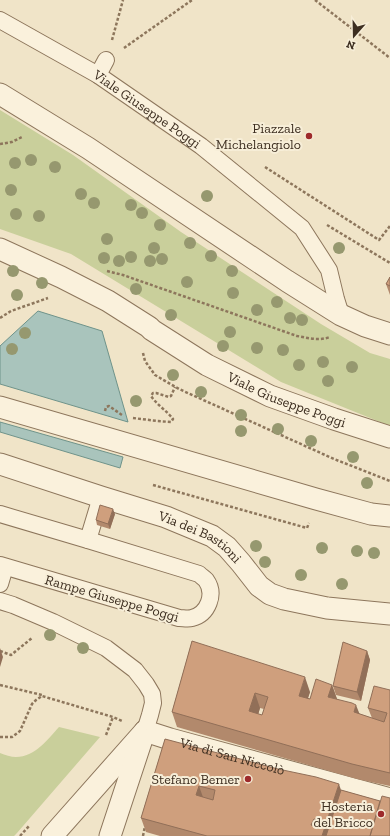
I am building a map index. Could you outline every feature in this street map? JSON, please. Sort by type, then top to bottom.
[{"type":"street","name":"Viale Giuseppe Poggi","points":[[0,20],[98,75],[202,146],[302,228],[329,270],[341,315]]},
{"type":"street","points":[[98,75],[106,60]]},
{"type":"street","points":[[0,94],[88,148],[287,281],[341,315],[365,326],[390,334]]},
{"type":"street","name":"Viale Giuseppe Poggi","points":[[0,249],[61,277],[108,301],[207,365],[270,396],[390,437]]},
{"type":"street","points":[[0,407],[316,499],[371,514],[390,516]]},
{"type":"street","name":"Via dei Bastioni","points":[[0,464],[166,517],[212,536],[227,548],[242,563],[259,586],[270,594],[284,599],[327,608],[390,614]]},
{"type":"street","points":[[88,540],[101,497]]},
{"type":"street","name":"Rampe Giuseppe Poggi","points":[[0,514],[199,574],[206,580],[210,589],[211,597],[206,609],[198,616],[191,619],[179,618],[3,566],[0,584]]},
{"type":"street","points":[[0,601],[53,622],[106,648],[135,670],[152,694],[153,704],[150,715],[110,836]]},
{"type":"street","points":[[52,836],[145,731]]},
{"type":"street","name":"Via di San Niccolò","points":[[145,731],[390,800]]},
{"type":"path","points":[[106,60],[123,0]]},
{"type":"path","points":[[106,60],[192,0]]},
{"type":"path","points":[[315,0],[390,58]]},
{"type":"path","points":[[322,222],[390,263]]},
{"type":"path","points":[[103,270],[297,336],[313,339],[325,339],[332,336],[338,330],[341,315]]},
{"type":"path","points":[[0,318],[11,311],[54,296],[61,277]]},
{"type":"path","points":[[152,330],[142,346],[145,361],[155,375],[175,387],[334,459],[390,481]]},
{"type":"path","points":[[130,418],[171,422],[173,419],[172,416],[166,413],[151,396],[153,393],[156,393],[169,397],[171,396],[175,387]]},
{"type":"path","points":[[98,435],[106,407],[109,406],[123,415]]},
{"type":"path","points":[[148,484],[307,528],[316,499]]},
{"type":"path","points":[[0,651],[11,655]]},
{"type":"path","points":[[0,685],[113,717],[145,731]]},
{"type":"path","points":[[0,737],[12,737],[20,731],[32,704],[42,696]]},
{"type":"path","points":[[143,836],[145,826]]},
{"type":"green space","points":[[0,110],[73,155],[181,232],[321,324],[370,353],[390,359],[390,425],[281,382],[71,254],[0,229]]},
{"type":"green space","points":[[59,727],[100,737],[14,836],[0,836],[0,753],[16,757],[29,754],[46,742]]},
{"type":"water","points":[[38,311],[102,331],[128,422],[0,384],[0,346]]},
{"type":"water","points":[[0,422],[123,457],[120,468],[0,432]]},
{"type":"building","points":[[390,277],[390,286],[386,284]]},
{"type":"building","points":[[100,505],[113,509],[108,524],[96,520]]},
{"type":"building","points":[[192,641],[305,677],[299,696],[310,699],[316,679],[332,685],[328,697],[352,703],[356,705],[354,712],[384,722],[387,713],[368,708],[374,686],[390,690],[390,773],[352,764],[172,712]],"holes":[[[255,693],[268,697],[262,715],[249,711]]]},
{"type":"building","points":[[343,642],[367,651],[357,692],[333,686]]},
{"type":"building","points":[[165,739],[339,784],[322,836],[207,836],[141,818]],"holes":[[[199,786],[215,790],[213,800],[196,795]],[[314,819],[321,821],[319,828],[311,825]]]},
{"type":"building","points":[[341,790],[380,801],[370,836],[326,836]]},
{"type":"building","points":[[382,796],[390,798],[390,836],[370,836]]},
{"type":"place","name":"Piazzale Michelangiolo","points":[[309,136]]},
{"type":"place","name":"Stefano Bemer","points":[[248,779]]},
{"type":"place","name":"Hosteria del Bricco","points":[[381,814]]}]
